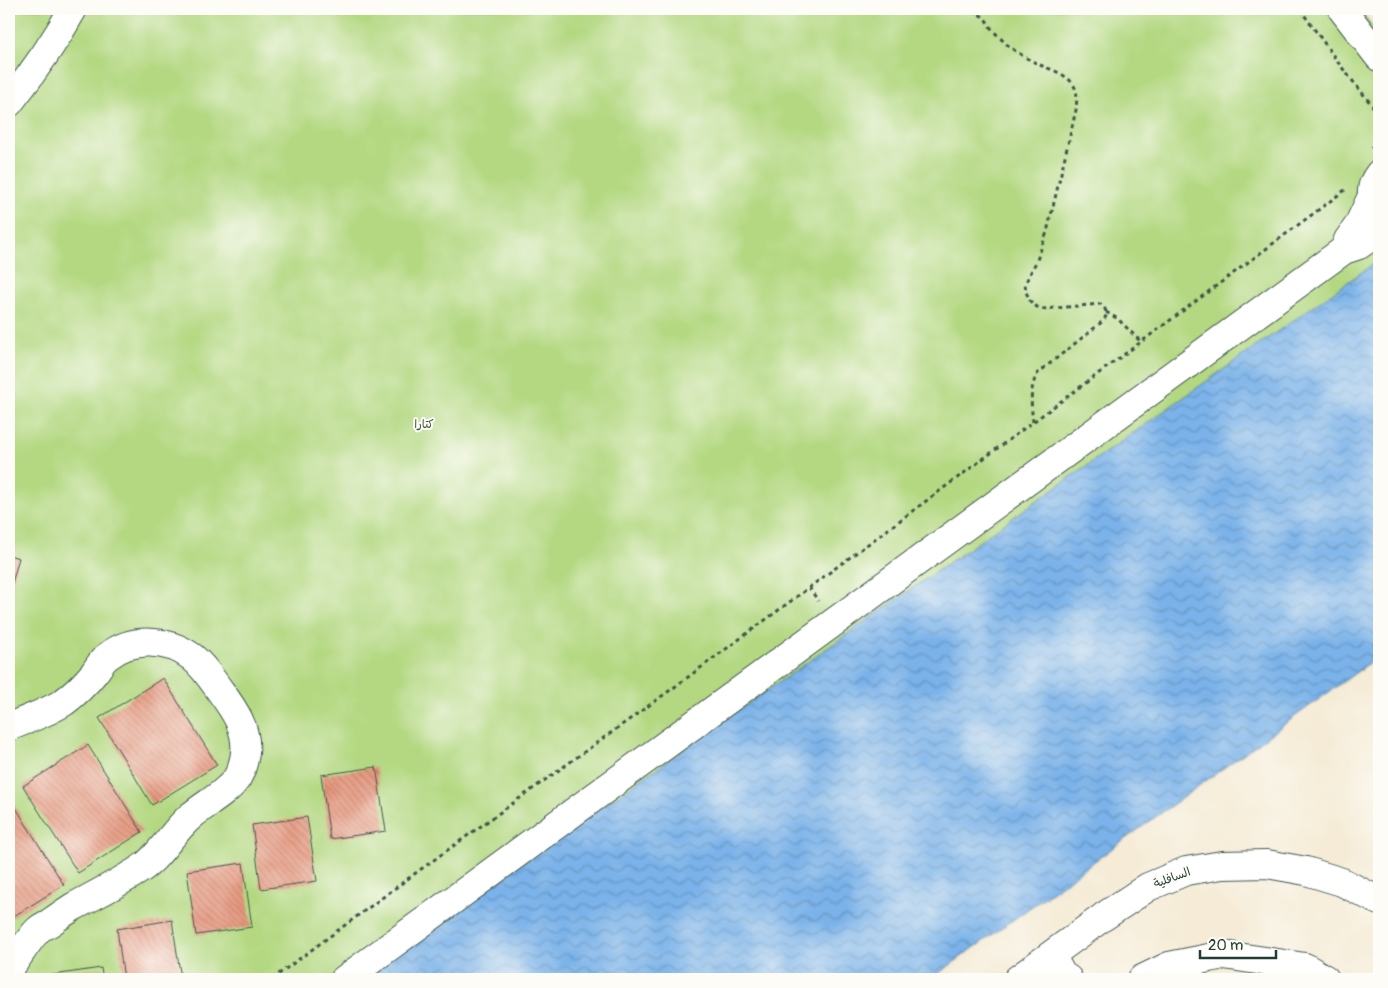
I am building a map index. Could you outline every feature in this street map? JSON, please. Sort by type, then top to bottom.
[{"type":"street","points":[[9,103],[36,68],[73,9]]},
{"type":"street","points":[[1342,9],[1379,57]]},
{"type":"street","points":[[1344,250],[1361,220],[1371,191]]},
{"type":"street","points":[[345,979],[1344,250],[1359,245],[1379,231]]},
{"type":"street","points":[[9,727],[63,702],[80,689],[106,657],[118,648],[134,643],[151,642],[180,649],[203,667],[238,718],[246,742],[242,767],[230,786],[189,817],[150,862],[39,929],[9,969]]},
{"type":"street","name":"السافلية","points":[[1018,979],[1103,917],[1148,887],[1186,871],[1222,865],[1267,864],[1306,871],[1342,882],[1379,901]]},
{"type":"street","points":[[1051,955],[1062,975],[1068,979]]},
{"type":"street","points":[[1142,979],[1169,966],[1224,955],[1304,967],[1325,979]]},
{"type":"path","points":[[948,9],[974,12],[981,16],[1010,47],[1062,74],[1076,90],[1076,110],[1047,232],[1037,260],[1025,284],[1026,292],[1036,307],[1044,309],[1101,304],[1105,307],[1106,317],[1103,322],[1038,373],[1034,379],[1031,392],[1033,422]]},
{"type":"path","points":[[1300,9],[1340,65],[1379,114]]},
{"type":"path","points":[[1370,148],[1379,139]]},
{"type":"path","points":[[272,979],[676,686],[1141,342],[1371,191]]},
{"type":"path","points":[[1106,312],[1118,319],[1141,342]]},
{"type":"green space","name":"كتارا","points":[[9,9],[1359,9],[1379,35],[1379,260],[357,979],[9,979]]},
{"type":"water","points":[[1379,260],[1379,656],[931,979],[357,979]]},
{"type":"building","points":[[9,555],[19,558],[9,594]]},
{"type":"building","points":[[163,678],[217,765],[152,805],[99,718]]},
{"type":"building","points":[[88,745],[142,832],[78,873],[23,786]]},
{"type":"building","points":[[376,767],[386,831],[330,839],[321,775]]},
{"type":"building","points":[[9,797],[64,885],[9,919]]},
{"type":"building","points":[[307,817],[317,881],[261,889],[252,825]]},
{"type":"building","points":[[243,863],[252,927],[196,935],[187,871]]},
{"type":"building","points":[[172,920],[181,979],[124,979],[117,929]]},
{"type":"building","points":[[101,968],[103,979],[46,979],[46,976]]}]
